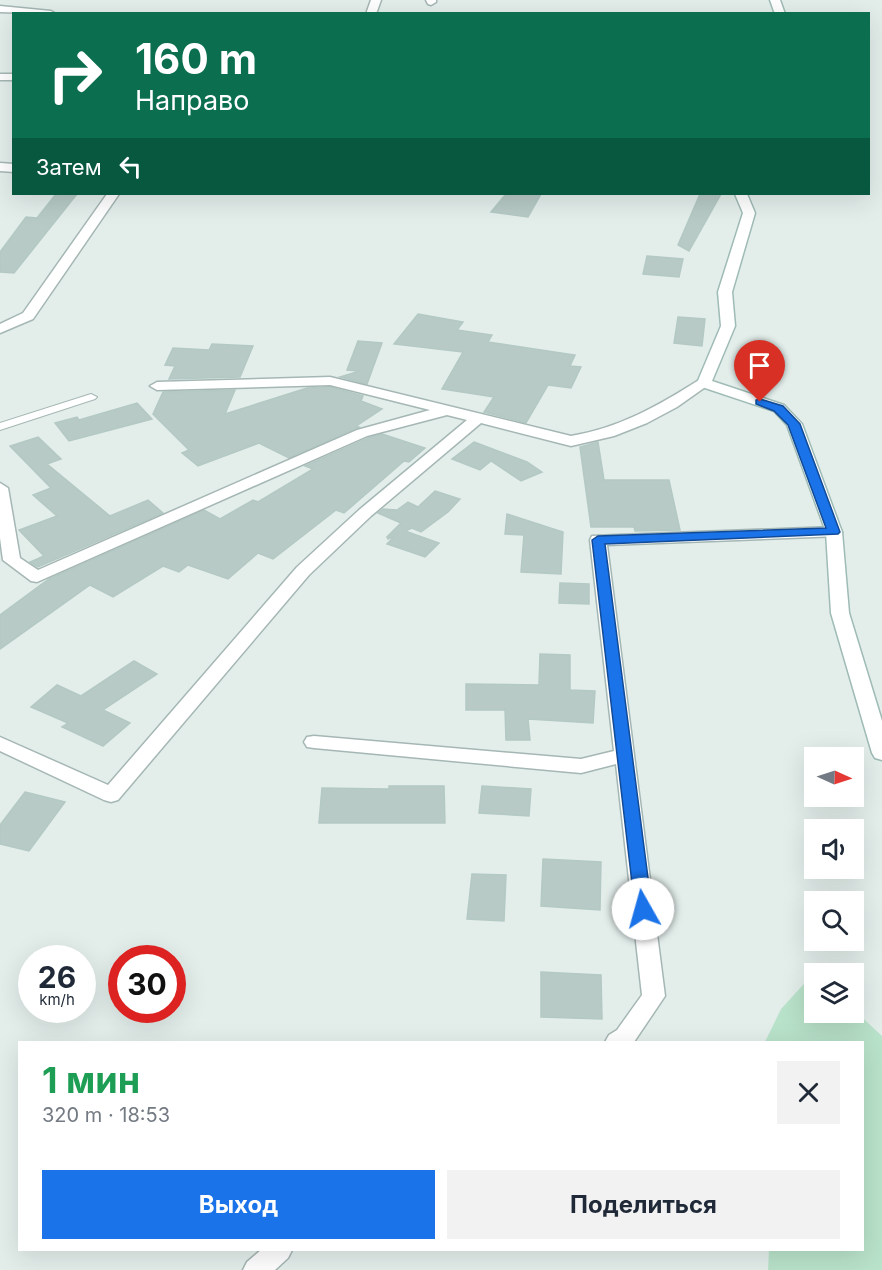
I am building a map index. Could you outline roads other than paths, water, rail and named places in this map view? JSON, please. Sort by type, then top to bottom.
[{"type":"street","points":[[0,9],[31,12]]},
{"type":"street","points":[[0,329],[28,316],[112,195]]},
{"type":"street","points":[[157,386],[330,381],[572,441],[600,437],[656,415],[704,383],[728,326],[725,292],[749,213],[741,195]]},
{"type":"street","points":[[704,383],[778,408],[794,424],[834,532],[840,613],[882,753]]},
{"type":"street","points":[[0,488],[6,565],[37,577],[362,433],[450,410]]},
{"type":"street","points":[[0,744],[111,795],[303,571],[365,513],[479,417]]},
{"type":"street","points":[[618,1041],[626,1037],[654,996],[598,540],[834,532]]},
{"type":"street","points":[[314,742],[581,766],[624,755]]},
{"type":"street","points":[[255,1270],[278,1251]]},
{"type":"lane","points":[[0,427],[91,397]]}]
